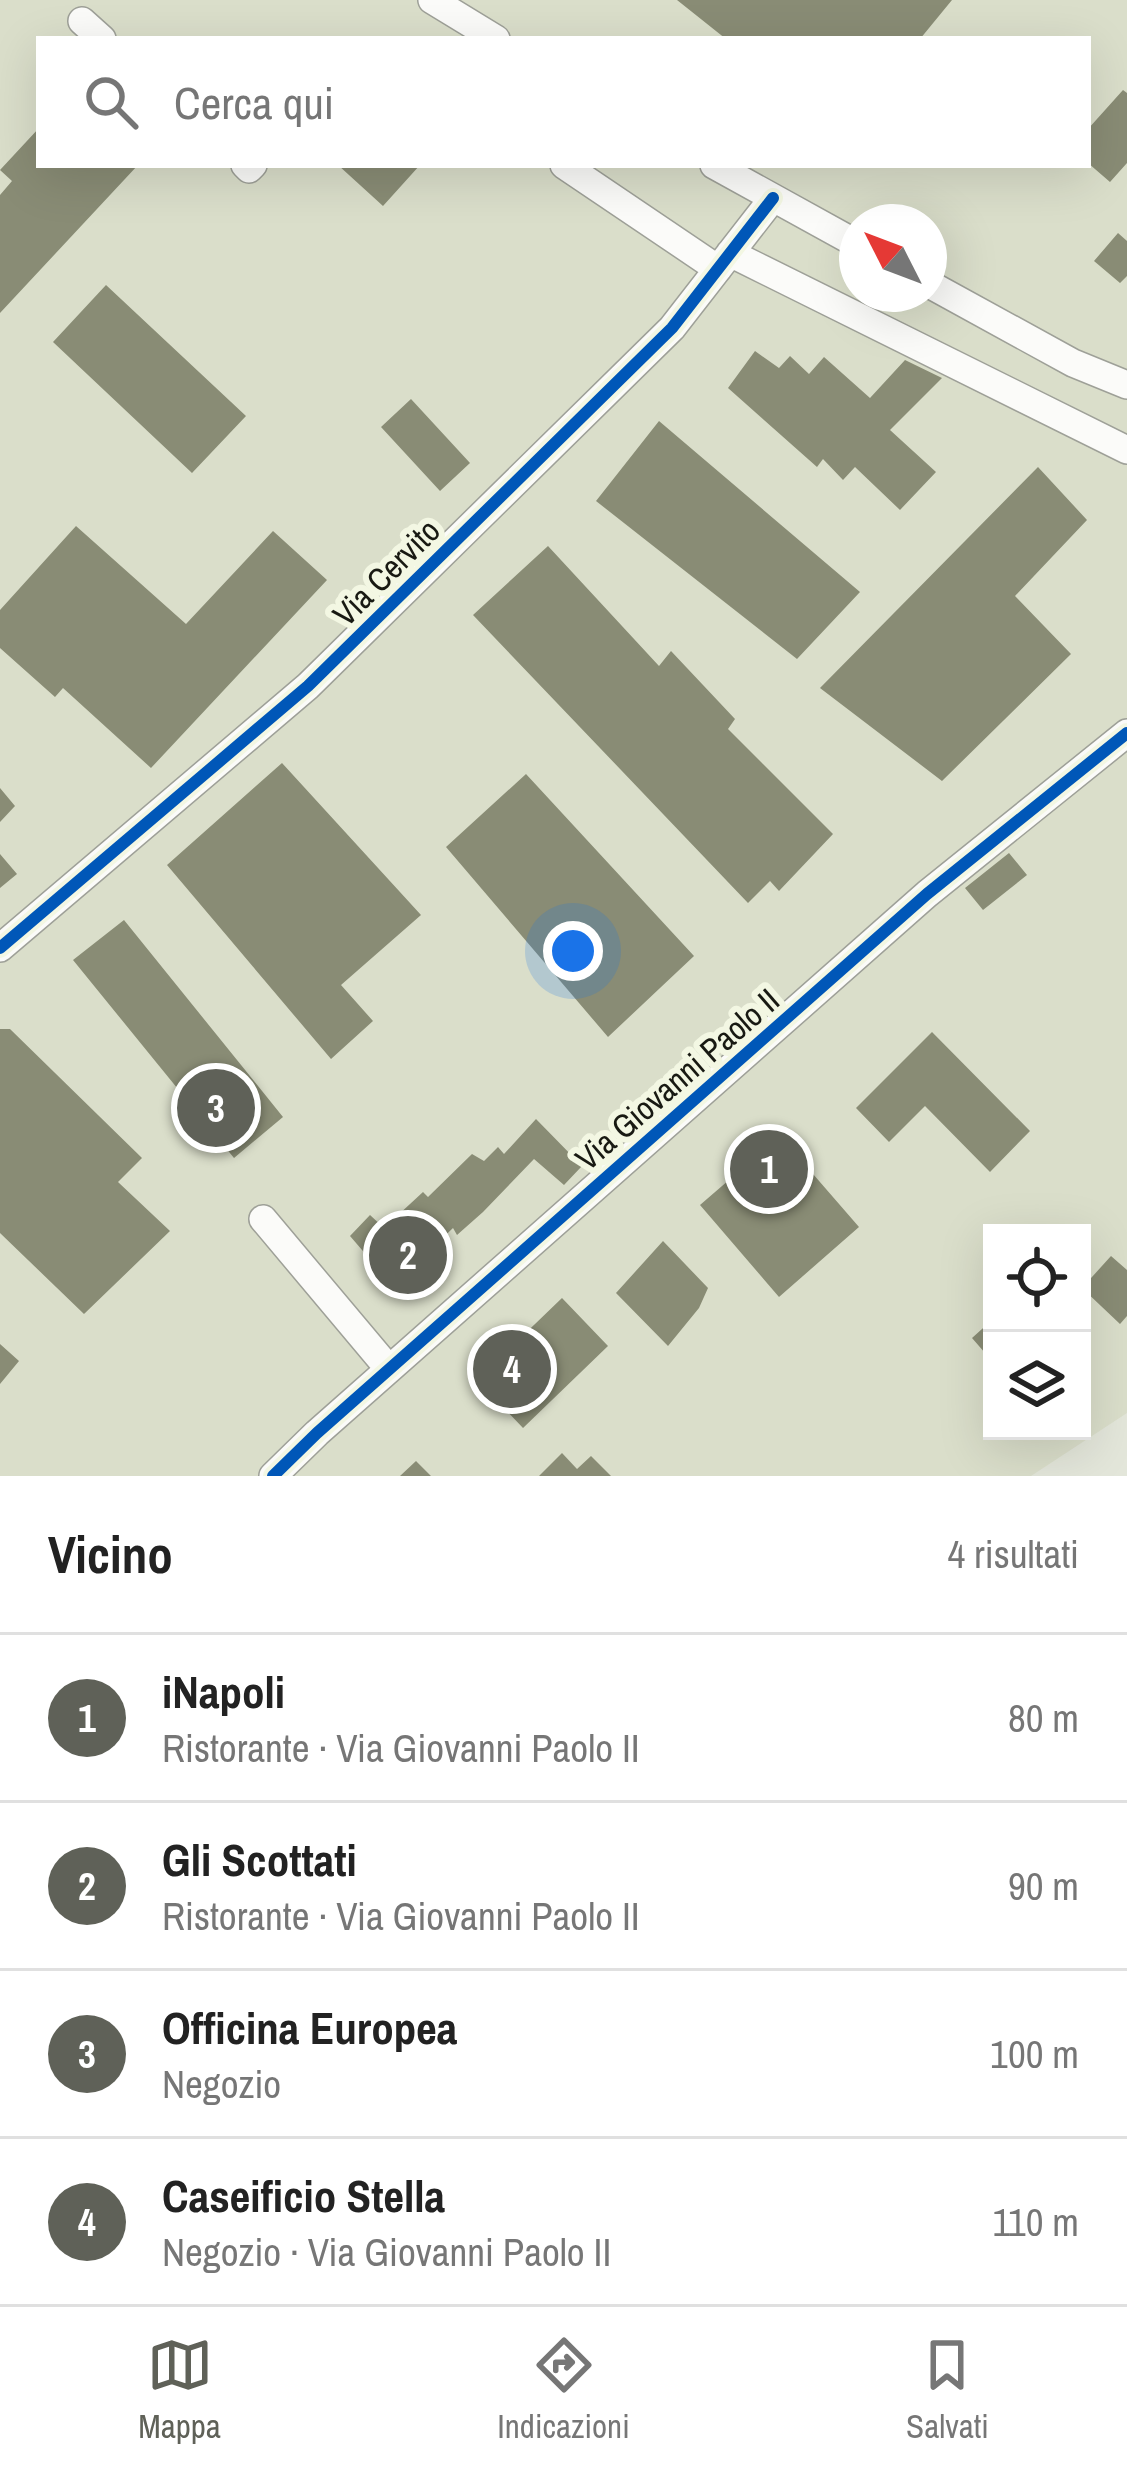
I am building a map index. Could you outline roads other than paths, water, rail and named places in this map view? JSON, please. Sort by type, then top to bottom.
[{"type":"street","points":[[432,0],[491,36]]},
{"type":"street","points":[[569,168],[724,261],[1127,450]]},
{"type":"street","points":[[719,168],[839,234]]},
{"type":"street","name":"Via Cervito","points":[[0,948],[308,686],[672,328],[773,198]]},
{"type":"street","points":[[947,294],[1073,363],[1127,400]]},
{"type":"street","points":[[1073,363],[1127,386]]},
{"type":"street","name":"Via Giovanni Paolo II","points":[[273,1476],[927,894],[1127,733]]},
{"type":"street","points":[[263,1219],[389,1370]]},
{"type":"place","name":"Officina Europea","points":[[216,1108]]},
{"type":"place","name":"iNapoli","points":[[769,1169]]},
{"type":"place","name":"Gli Scottati","points":[[408,1255]]},
{"type":"place","name":"Caseificio Stella","points":[[512,1369]]}]
